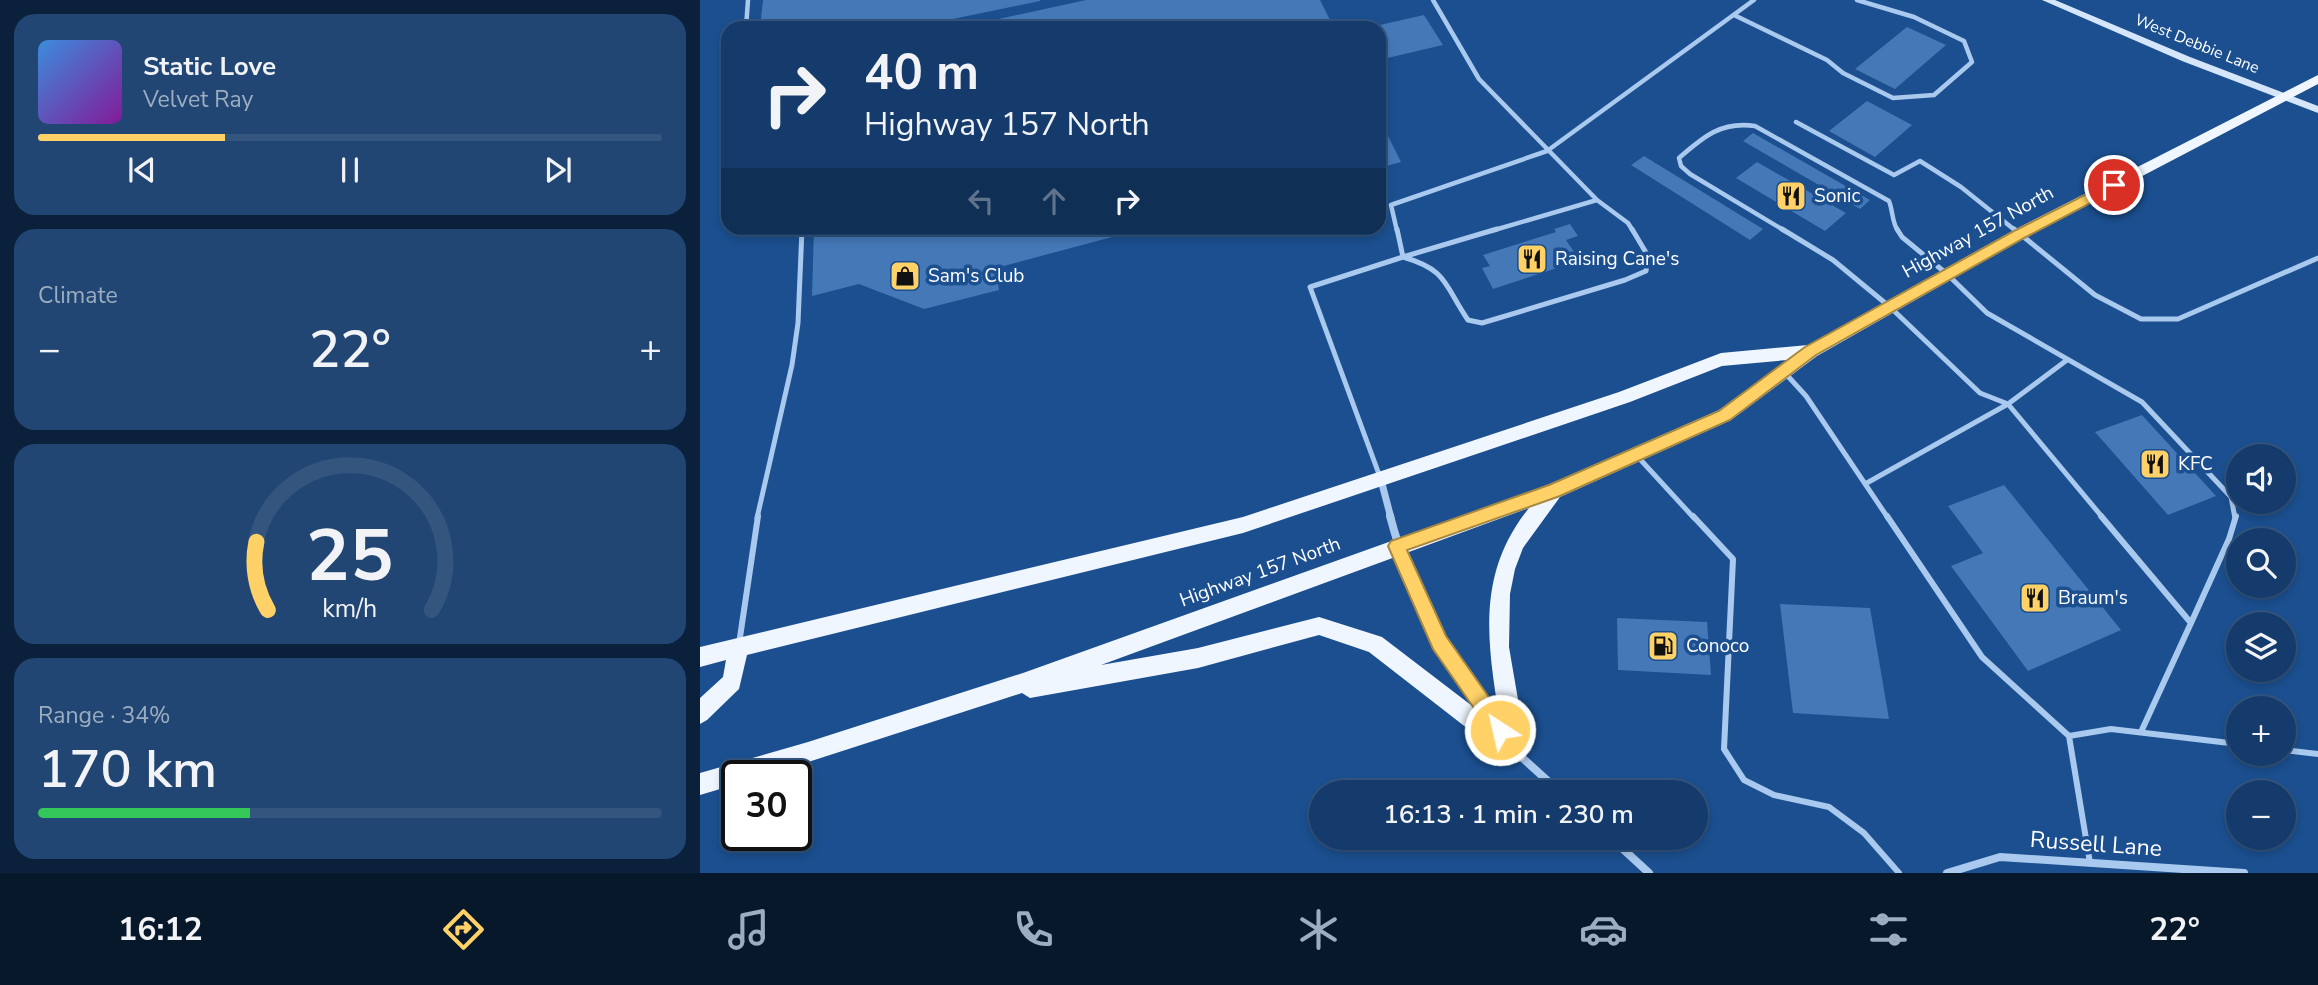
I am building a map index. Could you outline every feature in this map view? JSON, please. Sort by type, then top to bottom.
[{"type":"main road","name":"West Debbie Lane","points":[[2047,0],[2186,59],[2318,110]]},
{"type":"main road","name":"West Debbie Lane","points":[[2053,0],[2065,7]]},
{"type":"main road","name":"Highway 157 North","points":[[700,784],[981,697],[1554,491],[1637,456],[1725,415],[1811,351],[2021,233],[2318,79]]},
{"type":"main road","name":"Highway 157 North","points":[[700,657],[1243,525],[1624,397],[1721,360],[1811,351]]},
{"type":"main road","points":[[1516,752],[1497,628],[1503,577],[1516,543],[1554,491]]},
{"type":"main road","points":[[981,697],[1198,658],[1319,626],[1375,644],[1516,752]]},
{"type":"main road","points":[[700,713],[733,682],[739,647]]},
{"type":"street","points":[[1381,480],[1397,546],[1439,643],[1516,752],[1547,780]]},
{"type":"street","points":[[1624,850],[1650,873]]},
{"type":"street","name":"Russell Lane","points":[[1947,873],[2000,857],[2146,870],[2244,873]]},
{"type":"lane","points":[[746,21],[748,0]]},
{"type":"lane","points":[[1403,257],[1425,263],[1442,273],[1468,320],[1482,323],[1625,280],[1646,271],[1648,256],[1628,223],[1597,200],[1479,79],[1433,0]]},
{"type":"lane","points":[[1403,257],[1391,205],[1547,151],[1754,0]]},
{"type":"lane","points":[[1734,15],[1827,60],[1843,73],[1893,98],[1934,95],[1972,62],[1964,41],[1914,17],[1857,0]]},
{"type":"lane","points":[[2141,732],[2191,624],[2229,539],[2236,515],[2231,497],[2142,402],[1987,313],[1947,274],[1902,237],[1894,225],[1895,215],[1889,201],[1755,126],[1738,122],[1722,125],[1707,134],[1679,158],[1681,166],[1690,174],[1833,260],[1890,307],[1980,393],[2008,404],[2191,624]]},
{"type":"lane","points":[[1796,122],[1894,175],[1920,161],[1961,187],[2095,295],[2141,318],[2178,319],[2318,258]]},
{"type":"lane","points":[[1381,480],[1310,287],[1597,200]]},
{"type":"lane","points":[[739,647],[757,519],[792,365],[798,323],[802,235]]},
{"type":"lane","points":[[1865,484],[2008,404],[2067,360]]},
{"type":"lane","points":[[1783,371],[1805,397],[1982,657],[2001,678],[2059,724],[2069,736],[2090,863]]},
{"type":"lane","points":[[1637,456],[1733,559],[1724,749],[1744,780],[1774,795],[1829,807],[1864,833],[1899,873]]},
{"type":"lane","points":[[2069,736],[2111,729],[2226,743]]},
{"type":"lane","points":[[2296,751],[2318,754]]},
{"type":"building","points":[[763,0],[1040,0],[943,21],[761,21]]},
{"type":"building","points":[[1086,0],[1320,0],[1330,21],[989,21]]},
{"type":"building","points":[[1424,15],[1443,45],[1386,58],[1386,24]]},
{"type":"building","points":[[1907,27],[1946,45],[1895,89],[1855,69]]},
{"type":"building","points":[[1867,101],[1912,125],[1875,157],[1829,131]]},
{"type":"building","points":[[1386,132],[1401,162],[1386,166]]},
{"type":"building","points":[[1753,133],[1870,200],[1860,209],[1743,141]]},
{"type":"building","points":[[1644,156],[1763,229],[1750,240],[1631,165]]},
{"type":"building","name":"Sonic","points":[[1757,162],[1846,213],[1825,231],[1736,178]]},
{"type":"building","name":"Raising Cane's","points":[[1570,224],[1578,236],[1566,240],[1581,262],[1493,289],[1482,268],[1490,266],[1483,255],[1556,232],[1554,229]]},
{"type":"building","name":"Sam's Club","points":[[814,235],[1120,235],[996,268],[999,290],[924,309],[859,284],[812,296]]},
{"type":"building","name":"KFC","points":[[2142,415],[2216,496],[2168,515],[2095,432]]},
{"type":"building","name":"Braum's","points":[[2004,485],[2121,630],[2028,671],[1951,566],[1983,553],[1948,506]]},
{"type":"building","points":[[1780,604],[1870,608],[1889,719],[1793,713]]},
{"type":"building","name":"Conoco","points":[[1617,618],[1707,622],[1711,675],[1618,670]]},
{"type":"place","name":"Sonic","points":[[1791,196]]},
{"type":"place","name":"Raising Cane's","points":[[1532,259]]},
{"type":"place","name":"Sam's Club","points":[[905,276]]},
{"type":"place","name":"KFC","points":[[2155,464]]},
{"type":"place","name":"Braum's","points":[[2035,598]]},
{"type":"place","name":"Conoco","points":[[1663,646]]},
{"type":"route","points":[[1500,730],[1439,643],[1397,546],[1554,491],[1725,415],[1811,351],[2021,233],[2114,185]]}]
